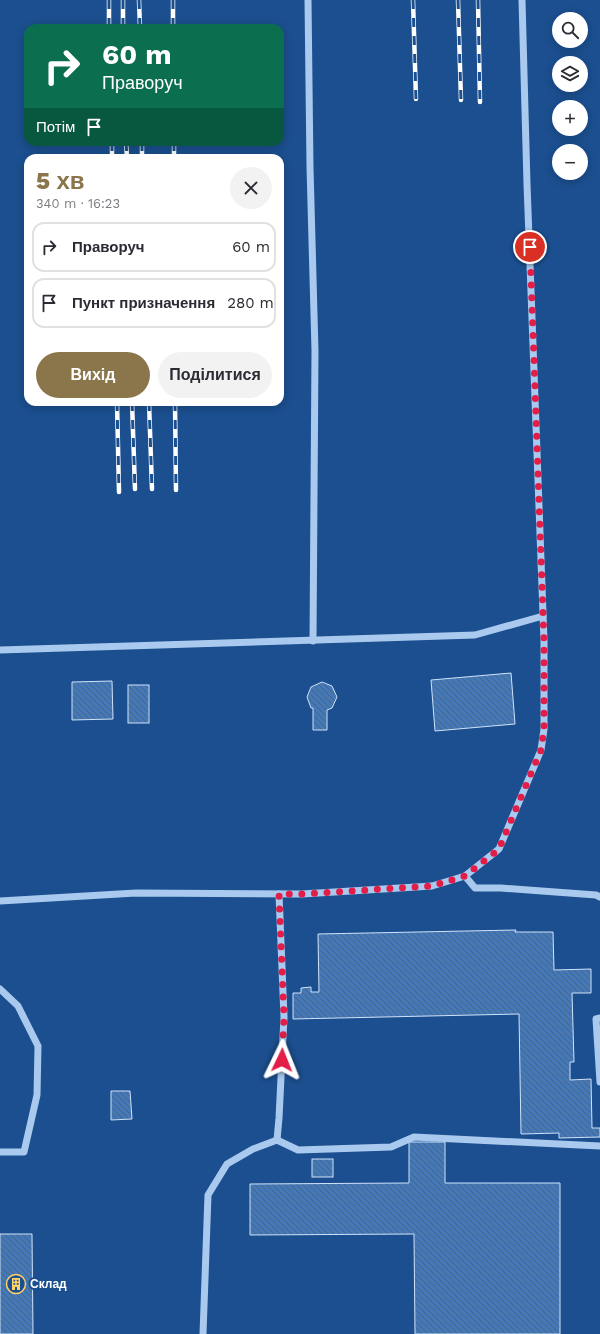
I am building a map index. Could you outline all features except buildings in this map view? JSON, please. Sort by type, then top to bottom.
[{"type":"lane","points":[[308,0],[310,167],[315,351],[313,641]]},
{"type":"lane","points":[[0,901],[136,893],[302,894],[432,886],[465,876],[499,849],[541,750],[544,729],[544,616],[527,184],[522,0]]},
{"type":"lane","points":[[0,650],[475,636],[544,616]]},
{"type":"lane","points":[[465,876],[475,888],[501,888],[588,894],[600,897]]},
{"type":"lane","points":[[277,1140],[284,1017],[279,894]]},
{"type":"lane","points":[[0,989],[18,1006],[38,1046],[37,1095],[24,1152],[0,1152]]},
{"type":"lane","points":[[600,1018],[596,1019],[600,1082]]},
{"type":"lane","points":[[203,1334],[208,1194],[227,1164],[253,1149],[277,1140],[298,1150],[391,1147],[414,1137],[600,1146]]},
{"type":"railway","points":[[109,0],[109,24]]},
{"type":"railway","points":[[123,0],[123,24]]},
{"type":"railway","points":[[139,0],[140,24]]},
{"type":"railway","points":[[173,0],[173,24]]},
{"type":"railway","points":[[413,0],[416,99]]},
{"type":"railway","points":[[458,0],[461,100]]},
{"type":"railway","points":[[478,0],[480,102]]},
{"type":"railway","points":[[112,146],[112,154]]},
{"type":"railway","points":[[126,146],[127,154]]},
{"type":"railway","points":[[142,146],[142,154]]},
{"type":"railway","points":[[174,146],[174,154]]},
{"type":"railway","points":[[117,406],[119,492]]},
{"type":"railway","points":[[132,406],[135,489]]},
{"type":"railway","points":[[149,406],[152,489]]},
{"type":"railway","points":[[175,406],[176,490]]},
{"type":"place","name":"Склад","points":[[16,1284]]},
{"type":"route","points":[[282,1060],[284,1017],[279,894],[302,894],[432,886],[465,876],[499,849],[541,750],[544,729],[544,641],[530,247]]}]
